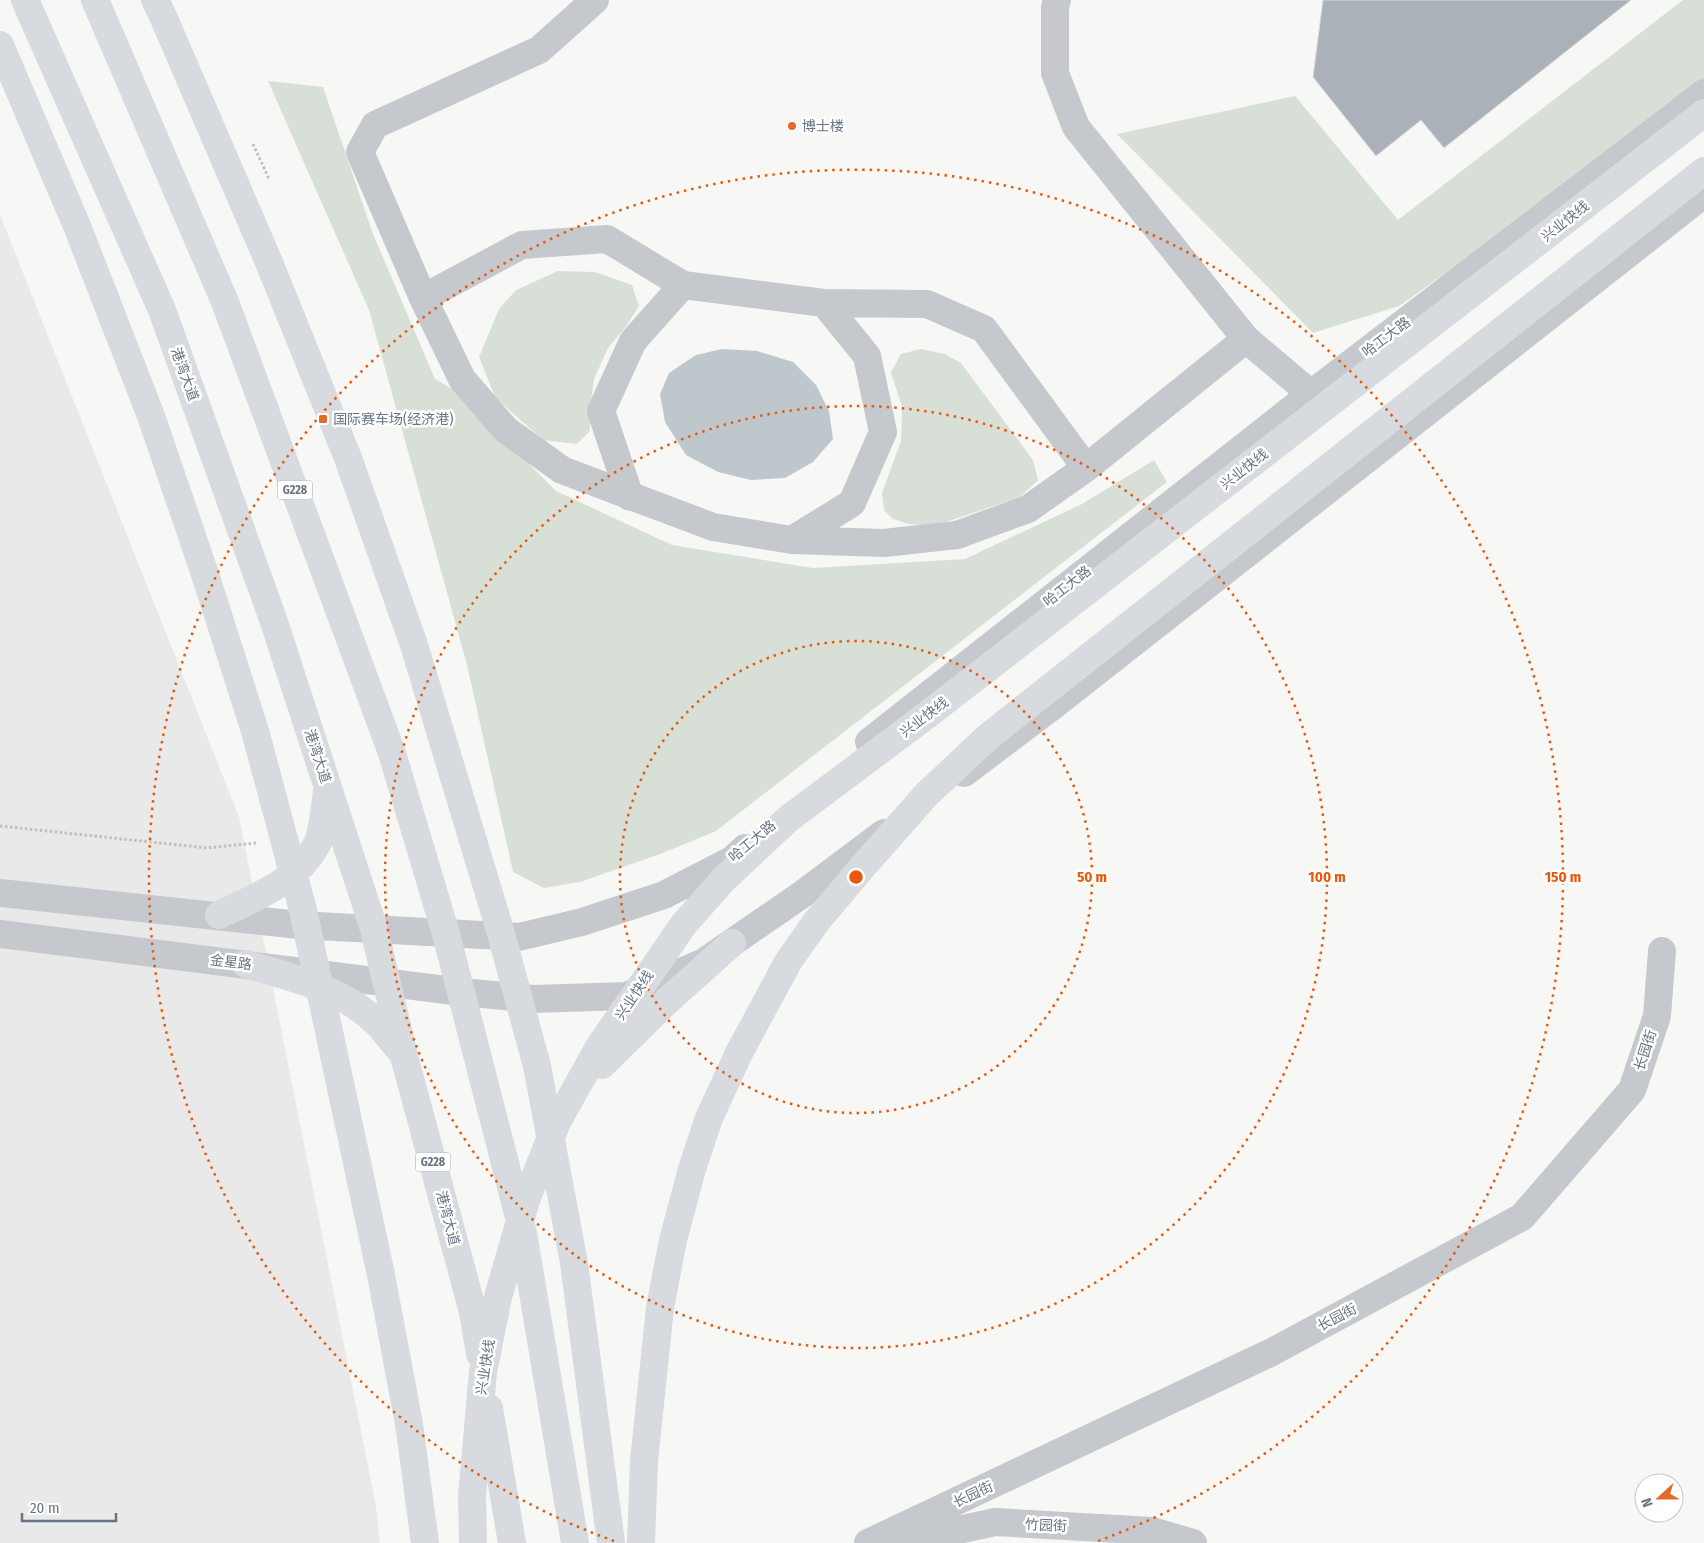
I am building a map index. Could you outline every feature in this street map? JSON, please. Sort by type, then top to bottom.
[{"type":"highway","name":"港湾大道","points":[[25,0],[162,310],[273,619],[374,929],[404,1056],[473,1312],[512,1543]]},
{"type":"highway","name":"G228","points":[[95,0],[229,312],[392,753],[462,992],[521,1224],[575,1543]]},
{"type":"highway","points":[[155,0],[268,260],[348,458],[414,645],[500,930],[537,1066],[574,1263],[610,1543]]},
{"type":"highway","points":[[0,45],[77,226],[150,416],[204,571],[255,731],[303,910],[382,1275],[409,1424],[425,1543]]},
{"type":"highway","name":"兴业快线","points":[[473,1543],[472,1496],[482,1372],[498,1296],[526,1200],[557,1122],[599,1047],[684,924],[723,880],[788,819],[935,709],[1704,113]]},
{"type":"highway","points":[[642,1543],[644,1461],[660,1308],[673,1240],[690,1178],[709,1118],[739,1053],[788,962],[816,922],[928,794],[989,736],[1704,171]]},
{"type":"highway","points":[[219,915],[286,881],[301,866],[318,843],[328,787]]},
{"type":"highway","points":[[527,1252],[568,1110],[610,1056],[666,1002],[732,943]]},
{"type":"highway","points":[[246,964],[317,985],[347,999],[378,1024],[404,1056]]},
{"type":"street","points":[[595,0],[539,50],[375,125],[360,152],[423,298],[462,379],[506,430],[562,470],[713,527],[792,540],[884,543],[957,535],[1028,509],[1086,468],[1246,339]]},
{"type":"street","points":[[1057,0],[1055,7],[1055,73],[1076,127],[1246,339],[1312,394]]},
{"type":"street","name":"哈工大路","points":[[374,929],[519,937],[582,922],[664,895],[732,860],[819,782],[1312,394],[1704,93]]},
{"type":"street","points":[[462,992],[534,999],[626,996],[704,962],[804,893],[1054,705],[1704,194]]},
{"type":"street","points":[[423,298],[522,245],[608,240],[683,285],[824,303],[927,304],[984,329],[1086,468]]},
{"type":"street","points":[[630,497],[601,411],[633,341],[683,285]]},
{"type":"street","points":[[792,540],[852,503],[882,432],[867,356],[824,303]]},
{"type":"street","points":[[0,893],[299,925],[374,929]]},
{"type":"street","name":"金星路","points":[[0,934],[462,992]]},
{"type":"street","name":"长园街","points":[[868,1543],[1272,1352],[1522,1217],[1632,1090],[1657,1016],[1662,951]]},
{"type":"street","name":"竹园街","points":[[899,1543],[995,1522],[1152,1531],[1193,1543]]},
{"type":"path","points":[[0,826],[207,848],[264,842]]},
{"type":"shaded area","points":[[1683,0],[1704,0],[1704,90],[1399,306],[1313,333],[1117,134],[1295,96],[1398,220]]},
{"type":"shaded area","points":[[268,81],[323,87],[373,234],[435,379],[457,392],[556,491],[672,545],[813,568],[965,559],[1082,504],[1154,460],[1167,482],[716,831],[663,853],[580,882],[544,888],[513,872],[467,665],[369,310]]},
{"type":"shaded area","points":[[0,215],[239,817],[376,1506],[380,1543],[0,1543]]},
{"type":"shaded area","points":[[558,271],[595,272],[632,285],[639,306],[627,325],[608,348],[594,379],[590,408],[590,431],[577,444],[543,440],[495,397],[479,357],[499,309],[516,290]]},
{"type":"shaded area","points":[[722,349],[757,351],[793,362],[816,385],[829,411],[833,439],[813,462],[785,478],[751,480],[718,472],[686,455],[665,422],[660,394],[669,373],[696,355]]},
{"type":"shaded area","points":[[921,349],[945,354],[961,363],[1033,460],[1038,480],[1020,497],[934,526],[909,524],[893,519],[884,510],[882,493],[901,441],[902,407],[891,372],[901,354]]},
{"type":"building","points":[[1323,0],[1631,0],[1444,148],[1421,120],[1376,156],[1313,77]]},
{"type":"place","name":"博士楼","points":[[792,126]]},
{"type":"place","name":"国际赛车场(经济港)","points":[[323,419]]}]
